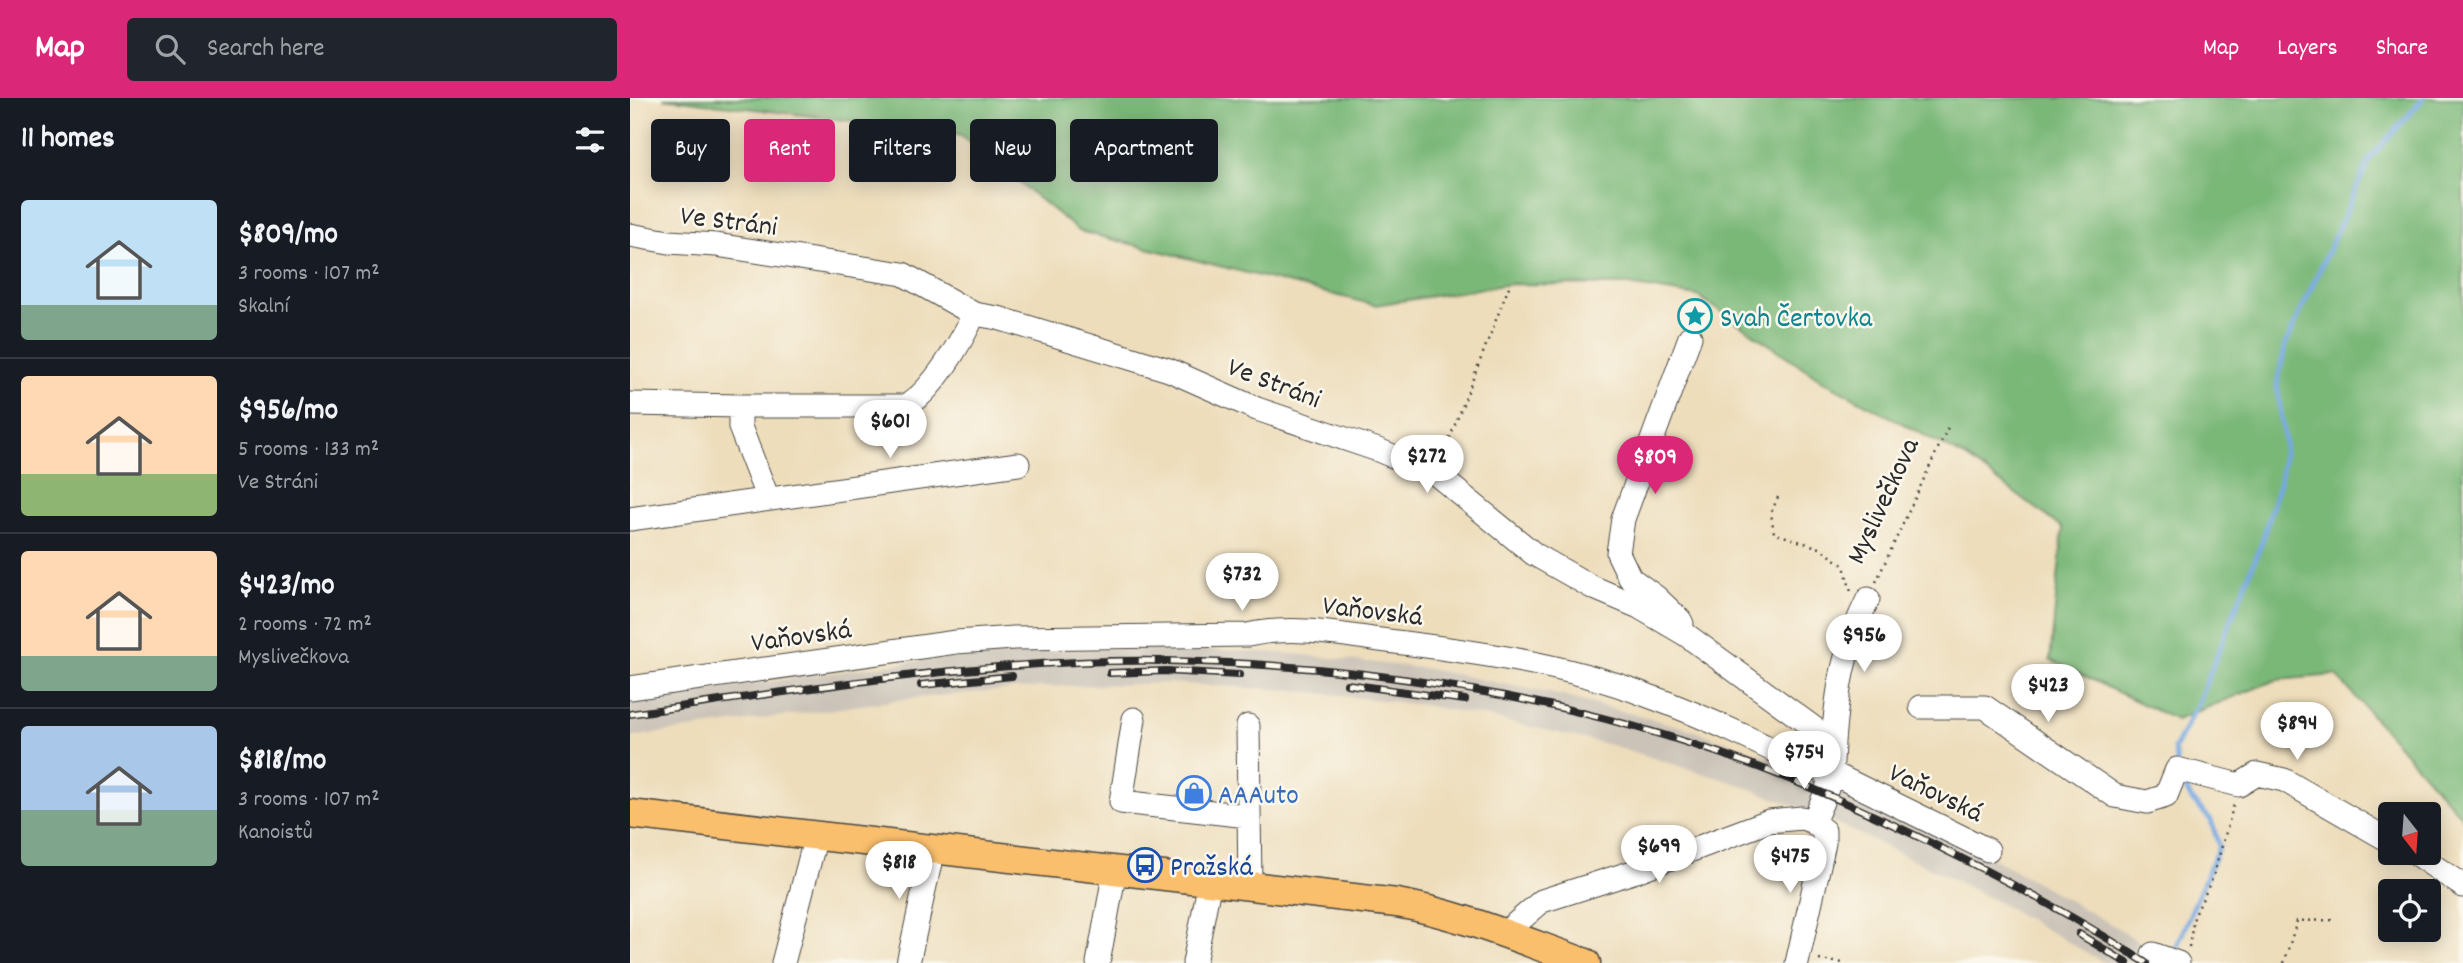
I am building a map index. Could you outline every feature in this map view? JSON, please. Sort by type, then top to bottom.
[{"type":"main road","points":[[630,814],[1210,881],[1437,911],[1505,933],[1576,961]]},
{"type":"street","name":"Ve Stráni","points":[[630,235],[669,242],[716,245],[903,274],[974,314],[998,318],[1168,370],[1256,409],[1378,450],[1436,474],[1534,554],[1592,587],[1639,607],[1685,634],[1833,741]]},
{"type":"street","points":[[630,404],[906,405],[919,399],[928,390],[968,328],[974,314]]},
{"type":"street","points":[[1685,634],[1680,620],[1656,597],[1630,578],[1618,553],[1623,519],[1690,337]]},
{"type":"street","points":[[740,406],[740,426],[768,499]]},
{"type":"street","points":[[630,519],[1018,464]]},
{"type":"street","points":[[1813,822],[1827,794],[1832,773],[1841,673],[1852,631],[1868,599]]},
{"type":"street","name":"Vaňovská","points":[[630,688],[956,642],[1026,638],[1248,635],[1269,630],[1307,631],[1513,659],[1578,673],[1706,718],[1809,767],[1832,773],[1988,850]]},
{"type":"street","points":[[1921,707],[1984,707],[2115,796],[2147,802],[2166,796],[2178,769],[2239,785],[2257,774],[2284,780],[2378,834]]},
{"type":"street","points":[[1134,719],[1121,802],[1248,816]]},
{"type":"street","points":[[1248,726],[1250,886]]},
{"type":"street","points":[[1505,933],[1542,901],[1636,871],[1769,821],[1802,818],[1813,822],[1824,831],[1824,843],[1798,961]]},
{"type":"street","points":[[783,963],[816,836]]},
{"type":"street","points":[[908,963],[933,849]]},
{"type":"street","points":[[2432,865],[2463,886]]},
{"type":"street","points":[[1098,963],[1115,870]]},
{"type":"street","points":[[1194,963],[1210,881]]},
{"type":"street","points":[[2153,954],[2183,959]]},
{"type":"path","points":[[1436,474],[1510,284]]},
{"type":"path","name":"Myslivečkova","points":[[1868,599],[1948,427]]},
{"type":"path","points":[[1778,497],[1771,513],[1774,533],[1820,548],[1844,566],[1852,594],[1868,599]]},
{"type":"path","points":[[2183,959],[2194,917],[2213,877],[2232,806],[2240,799]]},
{"type":"path","points":[[2284,963],[2297,921],[2336,920]]},
{"type":"path","points":[[1798,961],[1843,963]]},
{"type":"shaded area","points":[[1165,647],[1295,654],[1429,669],[1558,695],[1682,727],[1750,750],[1932,828],[2013,869],[2123,931],[2170,963],[2105,963],[1996,901],[1916,861],[1818,815],[1738,784],[1611,745],[1423,705],[1292,690],[1165,683],[1039,687],[913,698],[630,737],[630,701],[909,662],[1037,651]]},
{"type":"green space","points":[[663,98],[2463,98],[2463,818],[2336,675],[2276,680],[2176,720],[2050,660],[2063,528],[1967,458],[1823,381],[1698,296],[1628,285],[1510,284],[1375,305],[1079,231],[1018,182],[1056,182],[1056,119],[970,119],[970,143],[956,134],[956,119],[849,121]]},
{"type":"waterway","points":[[2177,762],[2174,749],[2198,703],[2262,542],[2280,481],[2285,445],[2277,384],[2286,344],[2370,158],[2424,98]]},
{"type":"waterway","points":[[2174,953],[2219,846],[2211,820],[2192,800],[2181,780]]},
{"type":"railway","points":[[630,714],[897,677],[1031,664],[1099,661],[1240,663],[1389,677],[1462,688],[1536,702],[1680,740],[1805,785],[1990,873],[2080,922],[2146,963]]},
{"type":"railway","points":[[1110,673],[1165,671],[1239,675]]},
{"type":"railway","points":[[921,685],[1012,676]]},
{"type":"railway","points":[[1347,684],[1465,700]]},
{"type":"railway","points":[[2079,934],[2127,963]]},
{"type":"place","name":"Svah Čertovka","points":[[1695,316]]},
{"type":"place","name":"AAAuto","points":[[1194,793]]},
{"type":"place","name":"Pražská","points":[[1145,865]]}]
